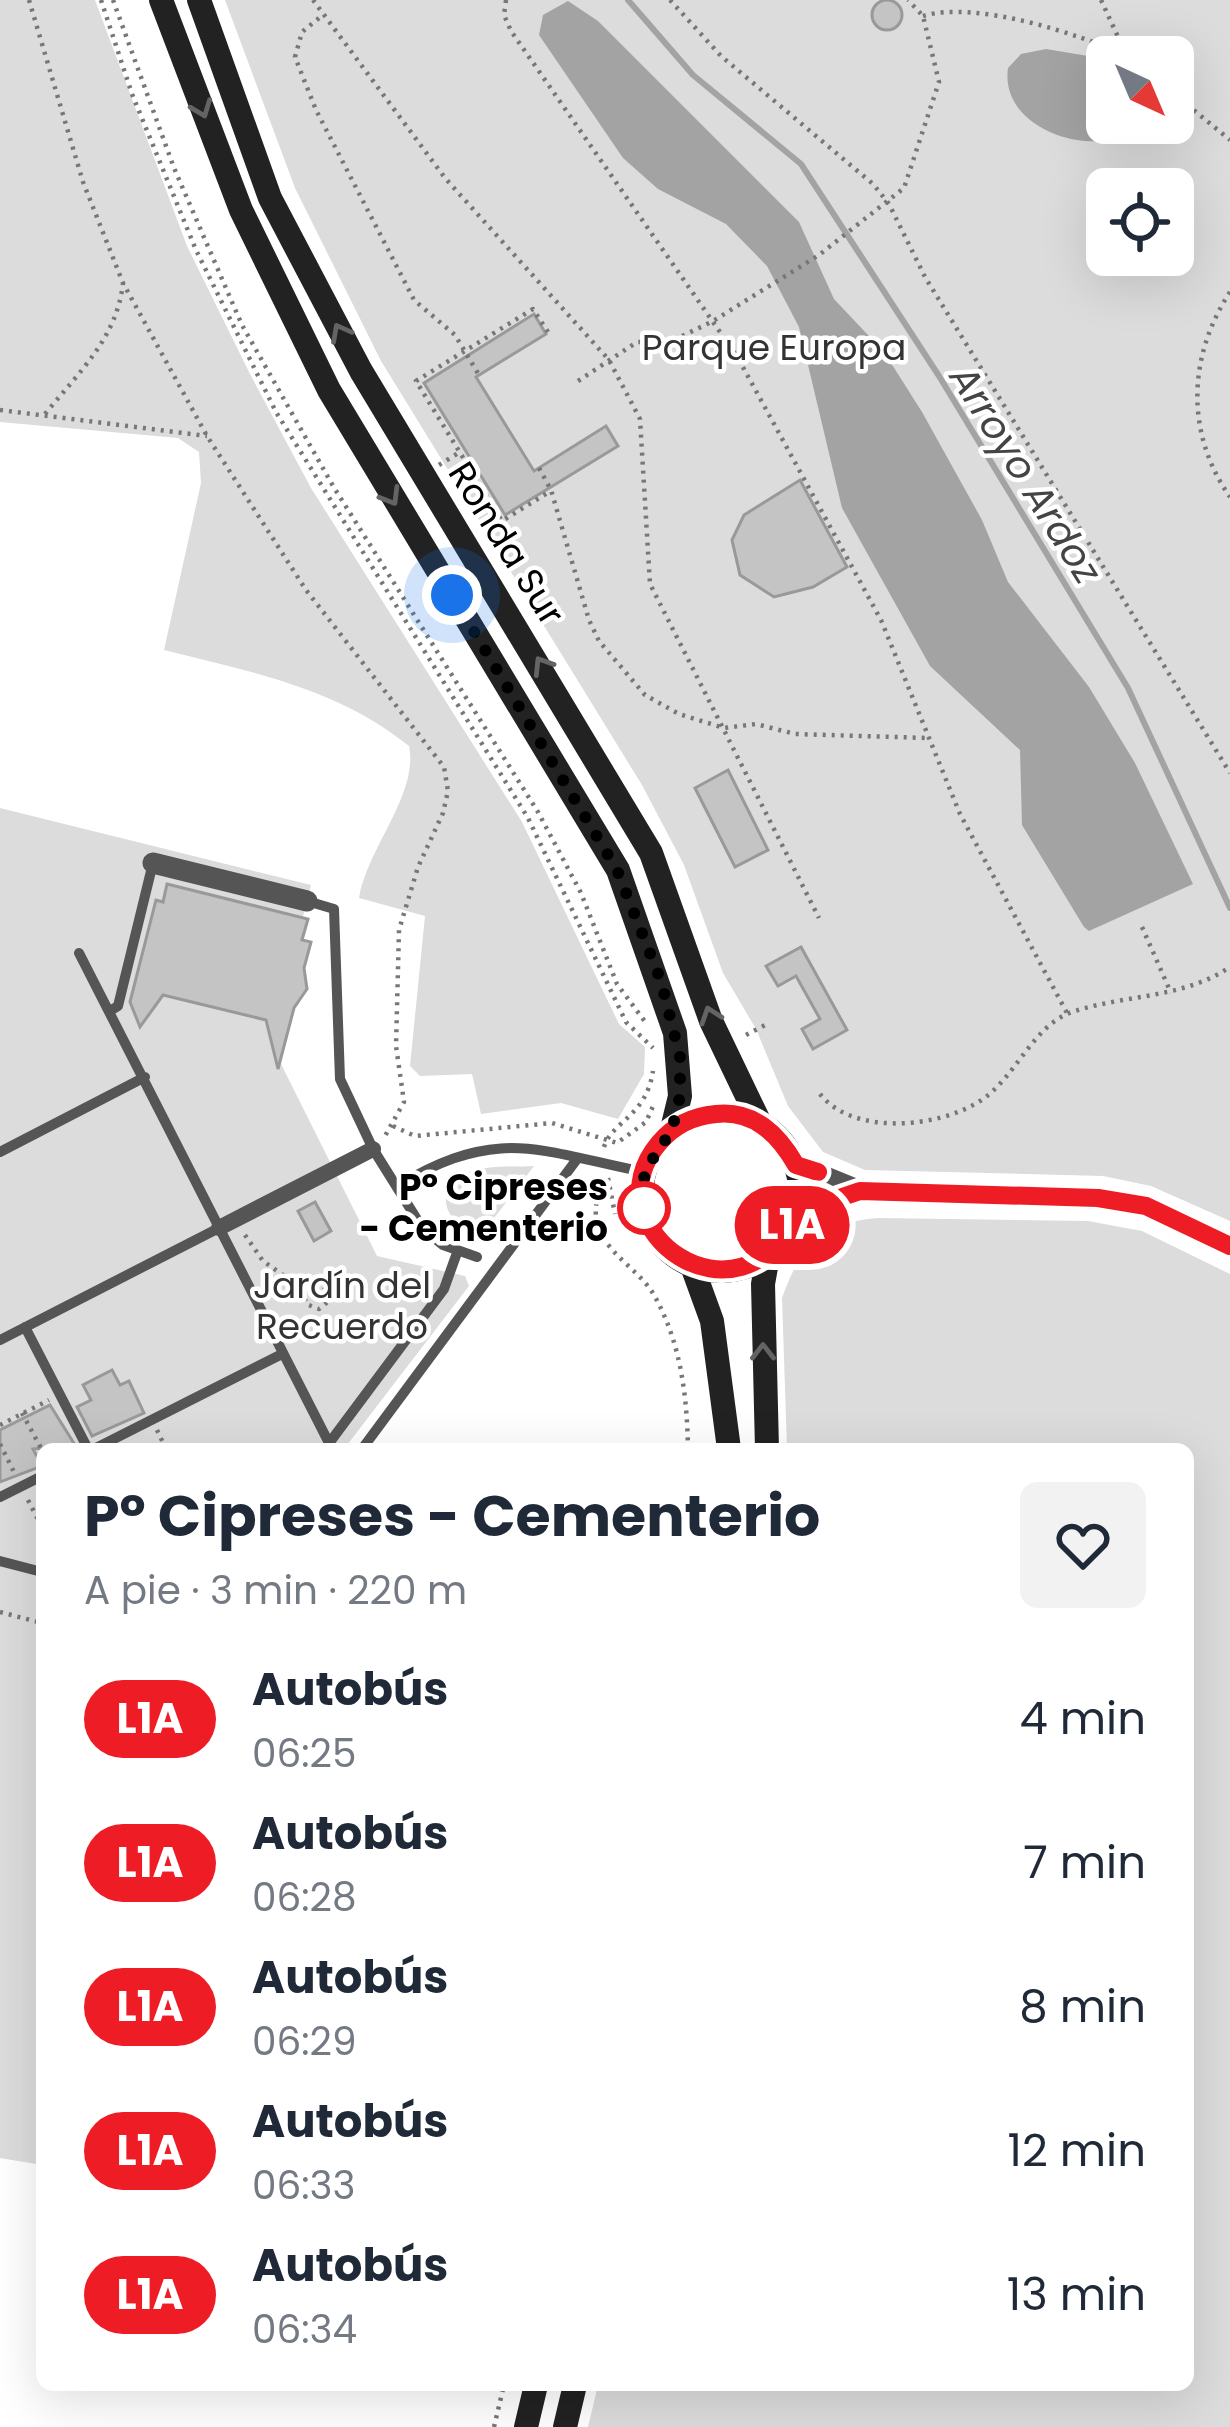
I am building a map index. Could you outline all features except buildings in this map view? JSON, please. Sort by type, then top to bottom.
[{"type":"main road","name":"Ronda Sur","points":[[161,0],[241,209],[329,390],[617,870],[675,1033],[680,1096],[672,1130],[644,1172]]},
{"type":"main road","name":"Ronda Sur","points":[[200,0],[270,198],[361,371],[650,853],[711,1022],[759,1121],[782,1140],[796,1165]]},
{"type":"main road","points":[[672,1130],[699,1115],[729,1112],[759,1121]]},
{"type":"main road","points":[[766,1443],[763,1284],[798,1212],[796,1165]]},
{"type":"main road","points":[[644,1172],[646,1217],[656,1238],[692,1266],[718,1271],[779,1259]]},
{"type":"main road","points":[[692,1266],[712,1321],[728,1443]]},
{"type":"main road","points":[[526,2427],[535,2391]]},
{"type":"main road","points":[[565,2427],[574,2391]]},
{"type":"street","points":[[154,863],[307,902]]},
{"type":"street","points":[[219,1228],[373,1149]]},
{"type":"street","points":[[796,1165],[860,1191]]},
{"type":"street","points":[[798,1212],[860,1191],[1098,1198],[1146,1206],[1230,1246]]},
{"type":"lane","points":[[110,1011],[118,1006],[154,863]]},
{"type":"lane","points":[[307,902],[334,909],[340,1079],[373,1149],[422,1229],[478,1257]]},
{"type":"lane","points":[[79,953],[326,1443]]},
{"type":"lane","points":[[0,1152],[145,1077]]},
{"type":"lane","points":[[397,1186],[443,1158],[469,1151],[550,1147],[577,1159],[644,1172]]},
{"type":"lane","points":[[366,1443],[577,1159]]},
{"type":"lane","points":[[0,1340],[219,1228]]},
{"type":"lane","points":[[329,1443],[444,1289],[458,1250]]},
{"type":"lane","points":[[25,1327],[88,1443]]},
{"type":"lane","points":[[103,1443],[282,1354]]},
{"type":"lane","points":[[0,1497],[36,1479]]},
{"type":"lane","points":[[0,1562],[36,1571]]},
{"type":"path","points":[[29,0],[83,182],[123,283],[208,436],[306,590],[444,767],[448,791],[442,813],[418,867],[399,930],[396,1046],[404,1102],[393,1126],[373,1149]]},
{"type":"path","points":[[101,0],[172,194],[276,412],[528,818],[626,1022],[652,1045],[653,1080],[628,1124],[605,1139],[597,1225],[610,1248],[644,1281],[663,1317],[688,1388],[688,1443]]},
{"type":"path","points":[[113,0],[174,168],[242,325],[333,486],[538,812],[581,893],[617,984],[647,1024]]},
{"type":"path","points":[[313,0],[446,178],[609,360],[640,419],[650,584],[819,918]]},
{"type":"path","points":[[506,0],[504,15],[511,31],[713,321],[881,620],[960,814],[1067,1013]]},
{"type":"path","points":[[670,0],[721,56],[873,184],[890,204],[926,277],[1230,773]]},
{"type":"path","points":[[578,381],[637,342],[672,341],[713,321],[819,255],[890,204],[904,188],[936,100],[937,64],[923,16],[908,0]]},
{"type":"path","points":[[1101,0],[1118,36]]},
{"type":"path","points":[[321,16],[302,32],[296,66],[414,299],[455,335],[479,375]]},
{"type":"path","points":[[923,16],[987,16],[1086,38]]},
{"type":"path","points":[[1194,110],[1230,140]]},
{"type":"path","points":[[44,415],[106,339],[119,315],[123,283]]},
{"type":"path","points":[[1230,292],[1204,342],[1196,404],[1211,465],[1230,497]]},
{"type":"path","points":[[548,332],[532,309],[416,381],[502,521],[551,490]]},
{"type":"path","points":[[0,410],[208,436]]},
{"type":"path","points":[[434,467],[460,452]]},
{"type":"path","points":[[538,468],[551,490],[598,641],[646,695],[679,714],[724,728],[756,724],[795,734],[928,738]]},
{"type":"path","points":[[1142,927],[1171,993]]},
{"type":"path","points":[[820,1094],[835,1113],[860,1124],[914,1122],[980,1102],[1067,1013],[1171,993],[1206,983],[1230,967]]},
{"type":"path","points":[[746,1034],[767,1024]]},
{"type":"path","points":[[661,1037],[662,1047]]},
{"type":"path","points":[[393,1126],[415,1136],[552,1123],[605,1139],[630,1138],[646,1122],[662,1087],[662,1066]]},
{"type":"path","points":[[779,1259],[832,1218]]},
{"type":"path","points":[[237,1219],[263,1261],[303,1289],[311,1308],[330,1300],[322,1282],[303,1289]]},
{"type":"path","points":[[0,1425],[60,1395]]},
{"type":"path","points":[[22,1413],[38,1443]]},
{"type":"path","points":[[0,1612],[36,1621]]},
{"type":"path","points":[[494,2427],[503,2391]]},
{"type":"green space","points":[[0,0],[95,0],[187,246],[250,374],[311,488],[522,822],[619,1024],[645,1047],[644,1074],[618,1119],[561,1103],[481,1114],[472,1074],[420,1076],[410,1066],[425,916],[359,898],[407,783],[409,746],[323,696],[164,650],[201,483],[199,452],[178,438],[0,422]]},
{"type":"green space","name":"Parque Europa","points":[[225,0],[1230,0],[1230,1221],[1151,1186],[1103,1176],[865,1170],[823,1152],[788,1106],[756,1029],[723,973],[684,865],[642,785],[381,361],[295,188]]},
{"type":"green space","name":"Jardín del Recuerdo","points":[[0,808],[311,885],[303,917],[167,884],[163,901],[155,901],[130,1003],[138,1019],[163,995],[266,1020],[273,1050],[283,1048],[281,1064],[377,1256],[465,1276],[469,1286],[349,1443],[36,1443],[36,2164],[0,2158]]},
{"type":"green space","points":[[534,1166],[488,1226],[461,1226],[449,1212],[447,1193],[461,1176],[484,1168]]},
{"type":"green space","points":[[859,1220],[1088,1221],[1142,1231],[1230,1274],[1230,2427],[588,2427],[597,2391],[1194,2391],[1194,1443],[787,1443],[782,1298],[806,1250],[828,1231]]},
{"type":"shaded area","points":[[568,1],[598,21],[799,222],[834,299],[884,352],[922,412],[982,520],[1008,582],[1089,687],[1135,763],[1193,884],[1089,931],[1084,927],[1022,825],[1020,750],[930,666],[842,508],[799,327],[767,266],[726,224],[658,189],[623,158],[539,35],[543,15]]},
{"type":"shaded area","points":[[1046,49],[1086,56],[1086,141],[1045,130],[1016,105],[1008,68],[1021,54]]},
{"type":"waterway","name":"Arroyo Ardoz","points":[[628,0],[693,75],[801,164],[939,376],[1128,688],[1230,908]]},
{"type":"bus line","name":"L1A","points":[[818,1172],[796,1165],[782,1140],[759,1121],[729,1112],[699,1115],[672,1130],[655,1148],[644,1172],[641,1195],[656,1238],[672,1254],[692,1266],[718,1271],[744,1268],[768,1256],[787,1237],[798,1212],[860,1191],[1098,1198],[1146,1206],[1230,1246]]},
{"type":"place","name":"Pº Cipreses - Cementerio","points":[[644,1208]]},
{"type":"route","points":[[452,595],[617,870],[661,981],[680,1057],[680,1096],[672,1130],[655,1148],[644,1172],[641,1195],[646,1217],[644,1208]]}]
